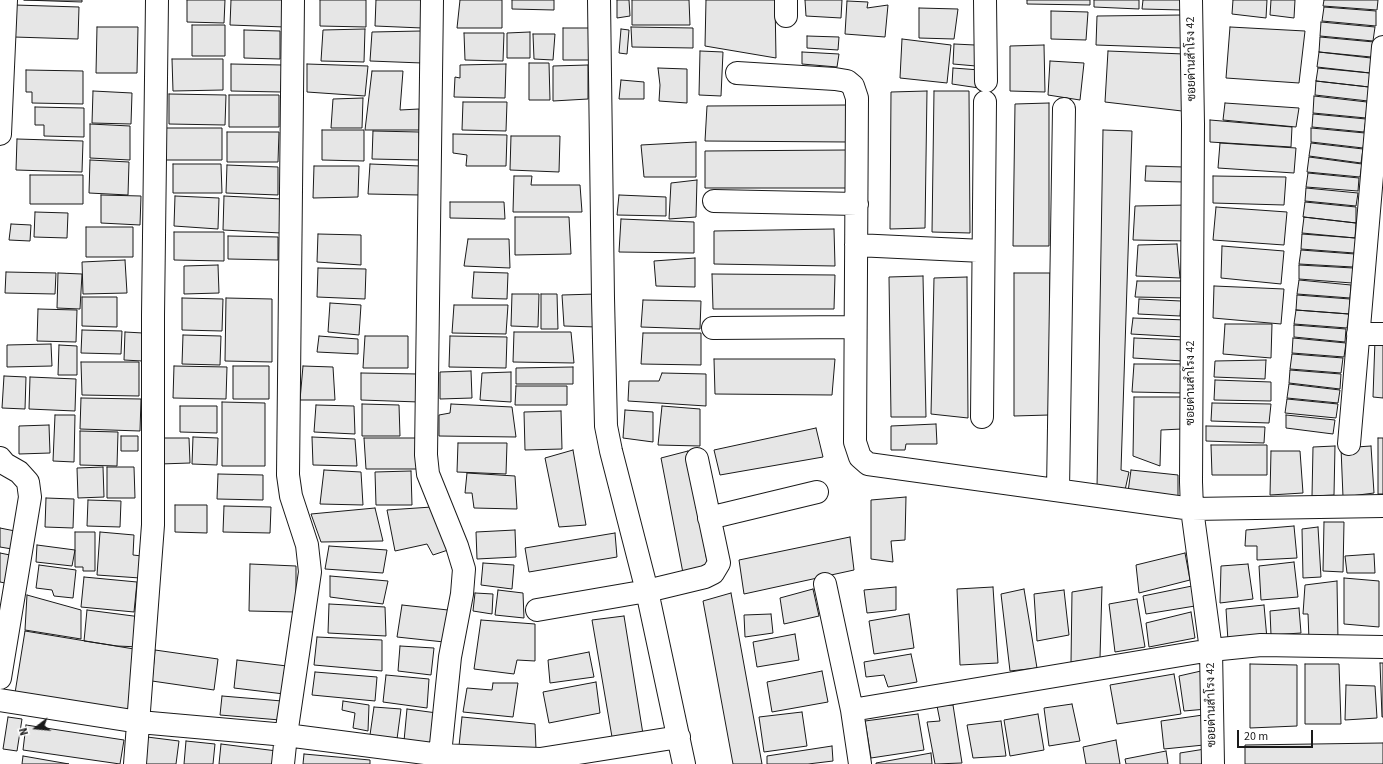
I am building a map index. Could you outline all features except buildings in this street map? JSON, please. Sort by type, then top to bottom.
[{"type":"street","points":[[0,134],[6,0]]},
{"type":"street","points":[[135,764],[153,525],[153,323],[157,0]]},
{"type":"street","points":[[284,764],[286,735],[310,572],[307,545],[291,496],[288,475],[293,0]]},
{"type":"street","points":[[432,0],[426,455],[428,474],[457,546],[464,569],[462,594],[450,657],[440,760]]},
{"type":"street","points":[[599,0],[606,426],[647,591],[684,764]]},
{"type":"street","points":[[982,417],[985,0]]},
{"type":"street","name":"ซอยด่านสำโรง 42","points":[[1191,0],[1193,124],[1191,482],[1192,509],[1211,650],[1213,764]]},
{"type":"street","points":[[1349,444],[1358,334],[1378,155],[1383,47]]},
{"type":"street","points":[[737,73],[835,79],[846,81],[853,86],[857,98],[855,442],[860,457],[868,464],[1192,509],[1383,506]]},
{"type":"street","points":[[1058,490],[1064,109]]},
{"type":"street","points":[[714,201],[857,204]]},
{"type":"street","points":[[856,245],[983,251]]},
{"type":"street","points":[[713,328],[855,327]]},
{"type":"street","points":[[1358,334],[1383,334]]},
{"type":"street","points":[[0,458],[5,464],[19,472],[28,482],[30,497],[0,678]]},
{"type":"street","points":[[537,610],[647,591],[705,577],[713,573],[720,563],[697,459]]},
{"type":"street","points":[[709,518],[817,492]]},
{"type":"street","points":[[825,584],[852,710],[860,764]]},
{"type":"street","points":[[852,710],[1211,650],[1261,645],[1383,647]]},
{"type":"street","points":[[0,700],[139,722],[286,735],[440,760],[540,762],[679,737]]}]
